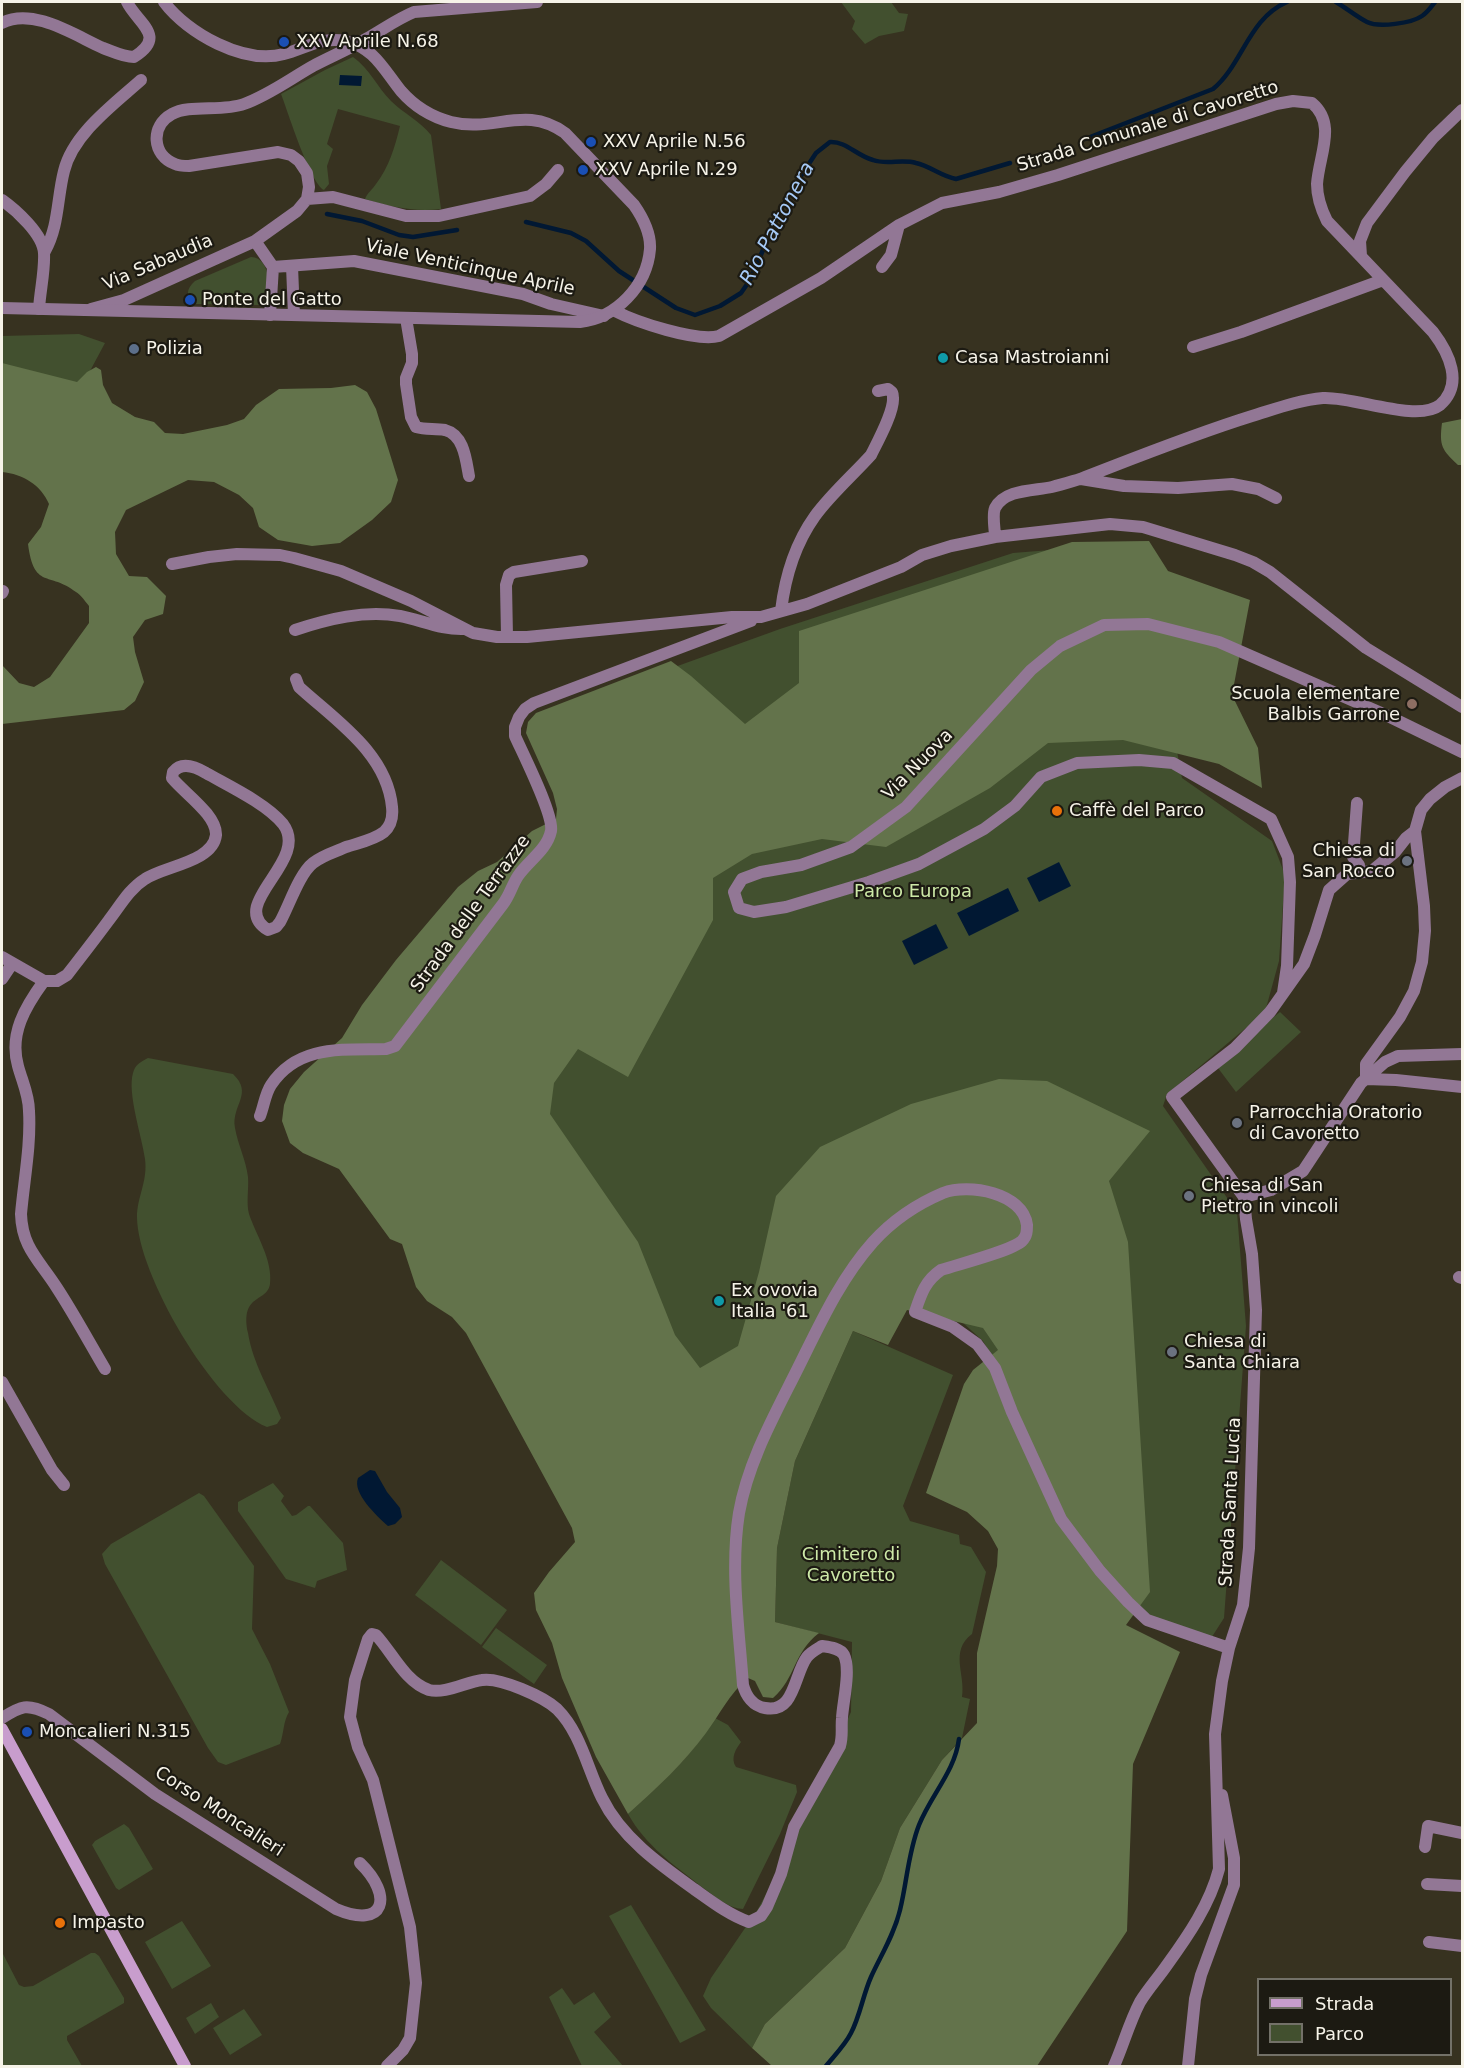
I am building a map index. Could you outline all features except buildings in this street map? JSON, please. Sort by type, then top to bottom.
[{"type":"main road","points":[[2,1729],[185,2067]]},
{"type":"street","points":[[2,23],[17,18],[30,18],[57,27],[121,56],[134,57],[146,48],[150,36],[148,28],[127,2]]},
{"type":"street","points":[[164,2],[196,32],[216,43],[236,50],[273,56],[332,39],[357,44],[380,61],[412,102],[452,122],[470,124],[541,120],[553,124],[566,133],[634,205],[643,218],[648,232],[650,248],[642,275],[632,294],[609,313]]},
{"type":"street","points":[[537,2],[414,12],[268,93],[243,104],[232,108],[189,110],[171,114],[161,123],[156,134],[156,144],[159,150],[176,165],[189,166],[278,152],[291,155],[299,161],[307,173],[309,187],[307,198],[333,197],[406,216],[439,216],[530,196],[558,171]]},
{"type":"street","points":[[39,309],[45,251],[52,238],[64,170],[76,141],[141,81]]},
{"type":"street","name":"Strada Comunale di Cavoretto","points":[[609,313],[678,332],[706,337],[719,336],[821,278],[899,225],[942,203],[999,192],[1058,176],[1276,104],[1303,100],[1318,108],[1326,126],[1317,184],[1321,209],[1327,221],[1433,332],[1451,360],[1454,374],[1452,387],[1447,397],[1439,406],[1428,411],[1415,411],[1345,399],[1321,398],[1230,423],[1080,479],[1054,487],[1017,492],[1007,496],[994,510],[995,537]]},
{"type":"street","points":[[1361,256],[1360,241],[1367,223],[1433,138],[1462,110]]},
{"type":"street","name":"Via Sabaudia","points":[[2,308],[90,309],[124,300],[255,241],[297,211],[307,198]]},
{"type":"street","points":[[2,200],[28,223],[45,251]]},
{"type":"street","points":[[882,267],[891,255],[899,225]]},
{"type":"street","points":[[255,241],[273,267],[270,315]]},
{"type":"street","name":"Viale Venticinque Aprile","points":[[273,267],[354,261],[523,294],[550,304],[609,313]]},
{"type":"street","points":[[292,266],[294,315]]},
{"type":"street","points":[[1192,347],[1241,332],[1383,280]]},
{"type":"street","name":"Viale Venticinque Aprile","points":[[90,309],[580,322],[595,320],[609,313]]},
{"type":"street","points":[[406,318],[412,354],[406,378],[411,417],[416,427],[446,430],[456,436],[463,448],[469,476]]},
{"type":"street","points":[[781,611],[786,579],[802,539],[814,517],[871,455],[876,445],[889,415],[893,397],[892,392],[888,389],[878,391]]},
{"type":"street","points":[[1080,479],[1124,486],[1178,488],[1232,484],[1258,489],[1276,498]]},
{"type":"street","points":[[995,537],[1110,524],[1143,527],[1235,555],[1270,572],[1383,660],[1462,707]]},
{"type":"street","name":"Strada delle Terrazze","points":[[260,1116],[272,1083],[297,1061],[318,1051],[386,1049],[394,1046],[503,904],[520,873],[541,851],[548,839],[551,825],[541,793],[515,736],[515,727],[525,709],[561,691],[761,617],[807,604],[901,567],[922,555],[995,537]]},
{"type":"street","name":"Strada delle Terrazze","points":[[172,564],[199,558],[237,554],[280,555],[294,558],[341,571],[411,600],[482,636],[527,637],[732,617],[761,617]]},
{"type":"street","points":[[507,636],[506,585],[509,575],[514,572],[582,561]]},
{"type":"street","name":"Strada delle Terrazze","points":[[294,630],[337,617],[376,615],[398,616],[453,630],[465,629]]},
{"type":"street","name":"Via Nuova","points":[[1283,993],[1287,966],[1290,882],[1288,857],[1271,819],[1173,763],[1139,760],[1077,763],[1041,777],[1015,806],[984,829],[919,864],[786,907],[754,912],[740,908],[734,892],[742,879],[761,872],[801,865],[851,847],[906,807],[1031,670],[1060,646],[1104,625],[1148,624],[1219,642],[1388,716],[1462,752]]},
{"type":"street","points":[[2,979],[7,961],[44,981],[57,981],[67,975],[142,880],[153,873],[201,856],[210,849],[216,832],[205,811],[172,778],[173,772],[180,766],[186,765],[203,771],[252,801],[273,814],[287,832],[290,840],[289,852],[268,882],[257,905],[258,920],[268,930],[276,927],[280,922],[311,864],[377,836],[388,827],[392,820],[391,796],[380,769],[349,729],[299,687],[296,679]]},
{"type":"street","points":[[1366,1079],[1366,1064],[1405,1009],[1414,992],[1422,962],[1425,931],[1424,906],[1415,831],[1421,810],[1445,787],[1462,778]]},
{"type":"street","points":[[1357,803],[1353,857],[1359,865],[1329,890],[1304,964],[1270,1012],[1235,1048],[1172,1098],[1244,1197],[1271,1190],[1303,1171],[1361,1083],[1385,1062],[1398,1056],[1462,1054]]},
{"type":"street","points":[[1347,874],[1372,871],[1415,831]]},
{"type":"street","points":[[44,981],[24,1012],[14,1050],[26,1089],[30,1112],[21,1227],[32,1255],[56,1286],[105,1369]]},
{"type":"street","points":[[1366,1079],[1462,1087]]},
{"type":"street","points":[[387,2067],[403,2050],[410,2038],[415,1974],[410,1927],[373,1780],[358,1747],[350,1717],[355,1680],[372,1634],[378,1637],[406,1673],[427,1689],[438,1691],[488,1679],[502,1682],[547,1701],[559,1711],[571,1728],[601,1797],[628,1834],[666,1869],[714,1903],[740,1918],[749,1922],[761,1916],[767,1907],[781,1874],[794,1827],[843,1737],[841,1728],[846,1666],[844,1656],[839,1650],[822,1646],[806,1658],[793,1691],[786,1702],[771,1709],[757,1707],[745,1693],[736,1577],[737,1540],[743,1492],[764,1436],[835,1298],[858,1260],[874,1240],[907,1211],[950,1190],[990,1192],[1013,1201],[1022,1210],[1028,1232],[1023,1240],[1011,1248],[941,1270],[924,1286],[915,1312],[953,1327],[977,1344],[995,1368],[1012,1412],[1061,1519],[1100,1571],[1128,1602],[1147,1620],[1229,1648]]},
{"type":"street","name":"Strada Santa Lucia","points":[[1114,2067],[1139,2004],[1183,1942],[1214,1887],[1219,1869],[1215,1734],[1229,1648],[1244,1605],[1249,1548],[1256,1310],[1252,1254],[1244,1197]]},
{"type":"street","points":[[2,1382],[52,1470],[64,1485]]},
{"type":"street","name":"Corso Moncalieri","points":[[2,1718],[18,1708],[28,1706],[49,1714],[155,1794],[321,1899],[349,1914],[361,1915],[376,1911],[382,1898],[380,1888],[360,1863]]},
{"type":"street","points":[[1188,2067],[1195,1999],[1199,1983],[1234,1885],[1234,1858],[1215,1768]]},
{"type":"street","points":[[1425,1847],[1428,1826],[1462,1833]]},
{"type":"street","points":[[1427,1884],[1462,1886]]},
{"type":"street","points":[[1429,1942],[1462,1946]]},
{"type":"green space","points":[[841,2],[891,2],[899,13],[908,14],[904,31],[879,36],[865,44],[852,29],[855,21]]},
{"type":"green space","points":[[353,57],[391,101],[431,135],[441,209],[402,208],[365,199],[388,164],[400,126],[338,109],[327,144],[333,149],[327,166],[329,184],[324,190],[312,175],[281,94]]},
{"type":"green space","points":[[251,257],[263,263],[268,277],[267,293],[260,305],[195,304],[188,296],[188,290],[195,281]]},
{"type":"green space","points":[[79,334],[105,343],[79,386],[2,366],[2,336]]},
{"type":"green space","points":[[2,363],[77,382],[96,367],[101,370],[103,385],[112,403],[135,417],[154,422],[165,433],[183,434],[244,419],[256,405],[279,389],[355,385],[367,392],[376,409],[398,480],[391,502],[372,520],[340,543],[312,546],[278,540],[259,527],[253,508],[239,495],[214,482],[188,480],[126,510],[115,532],[116,554],[129,576],[147,577],[166,596],[163,614],[145,620],[133,637],[144,682],[135,701],[124,710],[2,724],[2,665],[19,683],[34,687],[50,677],[89,623],[89,606],[80,595],[44,577],[34,568],[28,544],[41,527],[49,504],[36,486],[17,475],[2,472]]},
{"type":"green space","points":[[1462,419],[1462,465],[1458,465],[1443,447],[1441,431],[1442,423]]},
{"type":"green space","points":[[1149,541],[1168,571],[1250,600],[1232,695],[1258,748],[1262,788],[1219,764],[1123,740],[1048,743],[990,788],[886,847],[822,839],[752,854],[713,878],[713,920],[628,1077],[578,1049],[554,1083],[550,1114],[638,1242],[675,1335],[700,1368],[738,1346],[759,1272],[776,1196],[820,1147],[911,1104],[999,1079],[1047,1081],[1150,1131],[1109,1181],[1128,1242],[1150,1592],[1126,1625],[1180,1652],[1133,1764],[1127,1931],[1037,2066],[772,2066],[752,2048],[765,2024],[845,1948],[881,1881],[900,1828],[942,1760],[977,1723],[977,1653],[997,1566],[998,1549],[988,1531],[967,1512],[926,1493],[964,1384],[973,1370],[998,1350],[983,1328],[907,1310],[888,1345],[853,1331],[795,1461],[777,1548],[775,1622],[819,1633],[804,1649],[781,1690],[773,1698],[763,1697],[755,1681],[748,1678],[741,1684],[688,1755],[628,1814],[596,1757],[562,1678],[552,1643],[536,1610],[534,1593],[575,1542],[572,1528],[466,1333],[452,1317],[427,1301],[416,1287],[402,1244],[390,1239],[339,1169],[303,1153],[290,1143],[282,1121],[284,1105],[290,1089],[304,1072],[342,1038],[362,1005],[396,960],[458,887],[478,871],[497,862],[532,831],[556,819],[557,809],[553,793],[526,733],[528,722],[536,713],[671,661],[745,724],[799,683],[799,631],[1072,542]]},
{"type":"green space","name":"Parco Europa","points":[[1138,543],[1182,778],[1272,841],[1285,875],[1279,961],[1265,1012],[1167,1094],[1163,1106],[1237,1212],[1246,1326],[1224,1618],[1208,1643],[1138,1612],[983,1341],[951,1312],[952,1181],[715,1509],[441,1278],[563,821],[542,715],[780,629],[1013,553]]},
{"type":"green space","points":[[1280,1012],[1301,1032],[1236,1092],[1215,1064]]},
{"type":"green space","points":[[148,1058],[233,1074],[242,1088],[235,1128],[247,1171],[249,1214],[267,1257],[270,1275],[268,1290],[251,1305],[248,1311],[248,1333],[262,1377],[281,1418],[277,1424],[267,1427],[246,1414],[224,1393],[182,1335],[164,1303],[150,1270],[140,1241],[137,1217],[146,1167],[132,1092],[135,1068]]},
{"type":"green space","name":"Cimitero di Cavoretto","points":[[853,1331],[953,1375],[903,1506],[910,1521],[959,1535],[960,1544],[971,1547],[986,1572],[972,1634],[961,1648],[962,1697],[970,1699],[962,1738],[942,1760],[900,1828],[881,1881],[845,1948],[765,2024],[752,2048],[711,2008],[703,1996],[711,1978],[758,1909],[774,1879],[851,1712],[852,1642],[775,1622],[777,1548],[795,1461]]},
{"type":"green space","points":[[273,1483],[284,1496],[281,1501],[292,1516],[310,1506],[343,1543],[347,1570],[317,1581],[315,1588],[286,1579],[238,1511],[238,1502]]},
{"type":"green space","points":[[199,1493],[204,1496],[254,1566],[252,1629],[270,1664],[289,1712],[280,1744],[226,1765],[218,1762],[208,1748],[105,1564],[102,1554],[111,1544]]},
{"type":"green space","points":[[441,1560],[507,1610],[481,1645],[415,1595]]},
{"type":"green space","points":[[496,1628],[547,1665],[534,1684],[482,1647]]},
{"type":"green space","points":[[715,1718],[728,1725],[741,1742],[734,1757],[736,1767],[796,1785],[797,1792],[780,1834],[743,1909],[721,1901],[671,1863],[643,1836],[628,1814],[664,1781],[697,1745]]},
{"type":"green space","points":[[124,1824],[129,1828],[153,1869],[119,1890],[92,1845]]},
{"type":"green space","points":[[631,1905],[706,2030],[680,2043],[609,1916]]},
{"type":"green space","points":[[182,1921],[211,1966],[172,1989],[145,1942]]},
{"type":"green space","points":[[2,1952],[19,1985],[24,1987],[33,1986],[91,1953],[99,1956],[124,1998],[124,2003],[67,2036],[82,2066],[2,2066]]},
{"type":"green space","points":[[562,1988],[574,2005],[594,1992],[611,2017],[594,2032],[623,2066],[582,2066],[549,1997]]},
{"type":"green space","points":[[211,2003],[219,2017],[195,2034],[186,2018]]},
{"type":"green space","points":[[244,2009],[262,2035],[230,2055],[213,2028]]},
{"type":"water","points":[[340,75],[362,76],[361,86],[339,85]]},
{"type":"water","points":[[1059,862],[1071,886],[1039,902],[1027,878]]},
{"type":"water","points":[[1008,888],[1019,911],[969,936],[957,913]]},
{"type":"water","points":[[936,924],[948,948],[914,965],[902,941]]},
{"type":"water","points":[[370,1470],[375,1471],[387,1492],[400,1508],[402,1517],[395,1524],[388,1526],[383,1522],[362,1497],[357,1484],[358,1478]]},
{"type":"waterway","name":"Rio Pattonera","points":[[1085,139],[1213,89],[1232,67],[1263,19],[1287,2]]},
{"type":"waterway","name":"Rio Pattonera","points":[[1336,2],[1367,22],[1387,25],[1417,19],[1426,13],[1435,2]]},
{"type":"waterway","name":"Rio Pattonera","points":[[526,222],[571,233],[586,241],[619,271],[676,308],[695,315],[720,306],[741,293],[750,280],[779,213],[793,188],[816,153],[830,142],[846,146],[873,160],[916,163],[956,179],[1010,163]]},
{"type":"waterway","name":"Rio Pattonera","points":[[327,214],[362,221],[399,235],[413,237],[457,230]]},
{"type":"waterway","points":[[826,2066],[843,2046],[857,2020],[871,1977],[887,1945],[900,1910],[915,1836],[924,1814],[953,1762],[959,1739]]},
{"type":"place","name":"XXV Aprile N.68","points":[[284,42]]},
{"type":"place","name":"XXV Aprile N.56","points":[[591,142]]},
{"type":"place","name":"XXV Aprile N.29","points":[[583,170]]},
{"type":"place","name":"Ponte del Gatto","points":[[190,300]]},
{"type":"place","name":"Polizia","points":[[134,349]]},
{"type":"place","name":"Casa Mastroianni","points":[[943,358]]},
{"type":"place","name":"Scuola elementare Balbis Garrone","points":[[1412,704]]},
{"type":"place","name":"Caffè del Parco","points":[[1057,811]]},
{"type":"place","name":"Chiesa di San Rocco","points":[[1407,861]]},
{"type":"place","name":"Parrocchia Oratorio di Cavoretto","points":[[1237,1123]]},
{"type":"place","name":"Chiesa di San Pietro in vincoli","points":[[1189,1196]]},
{"type":"place","name":"Ex ovovia Italia '61","points":[[719,1301]]},
{"type":"place","name":"Chiesa di Santa Chiara","points":[[1172,1352]]},
{"type":"place","name":"Moncalieri N.315","points":[[27,1732]]},
{"type":"place","name":"Impasto","points":[[60,1923]]}]
